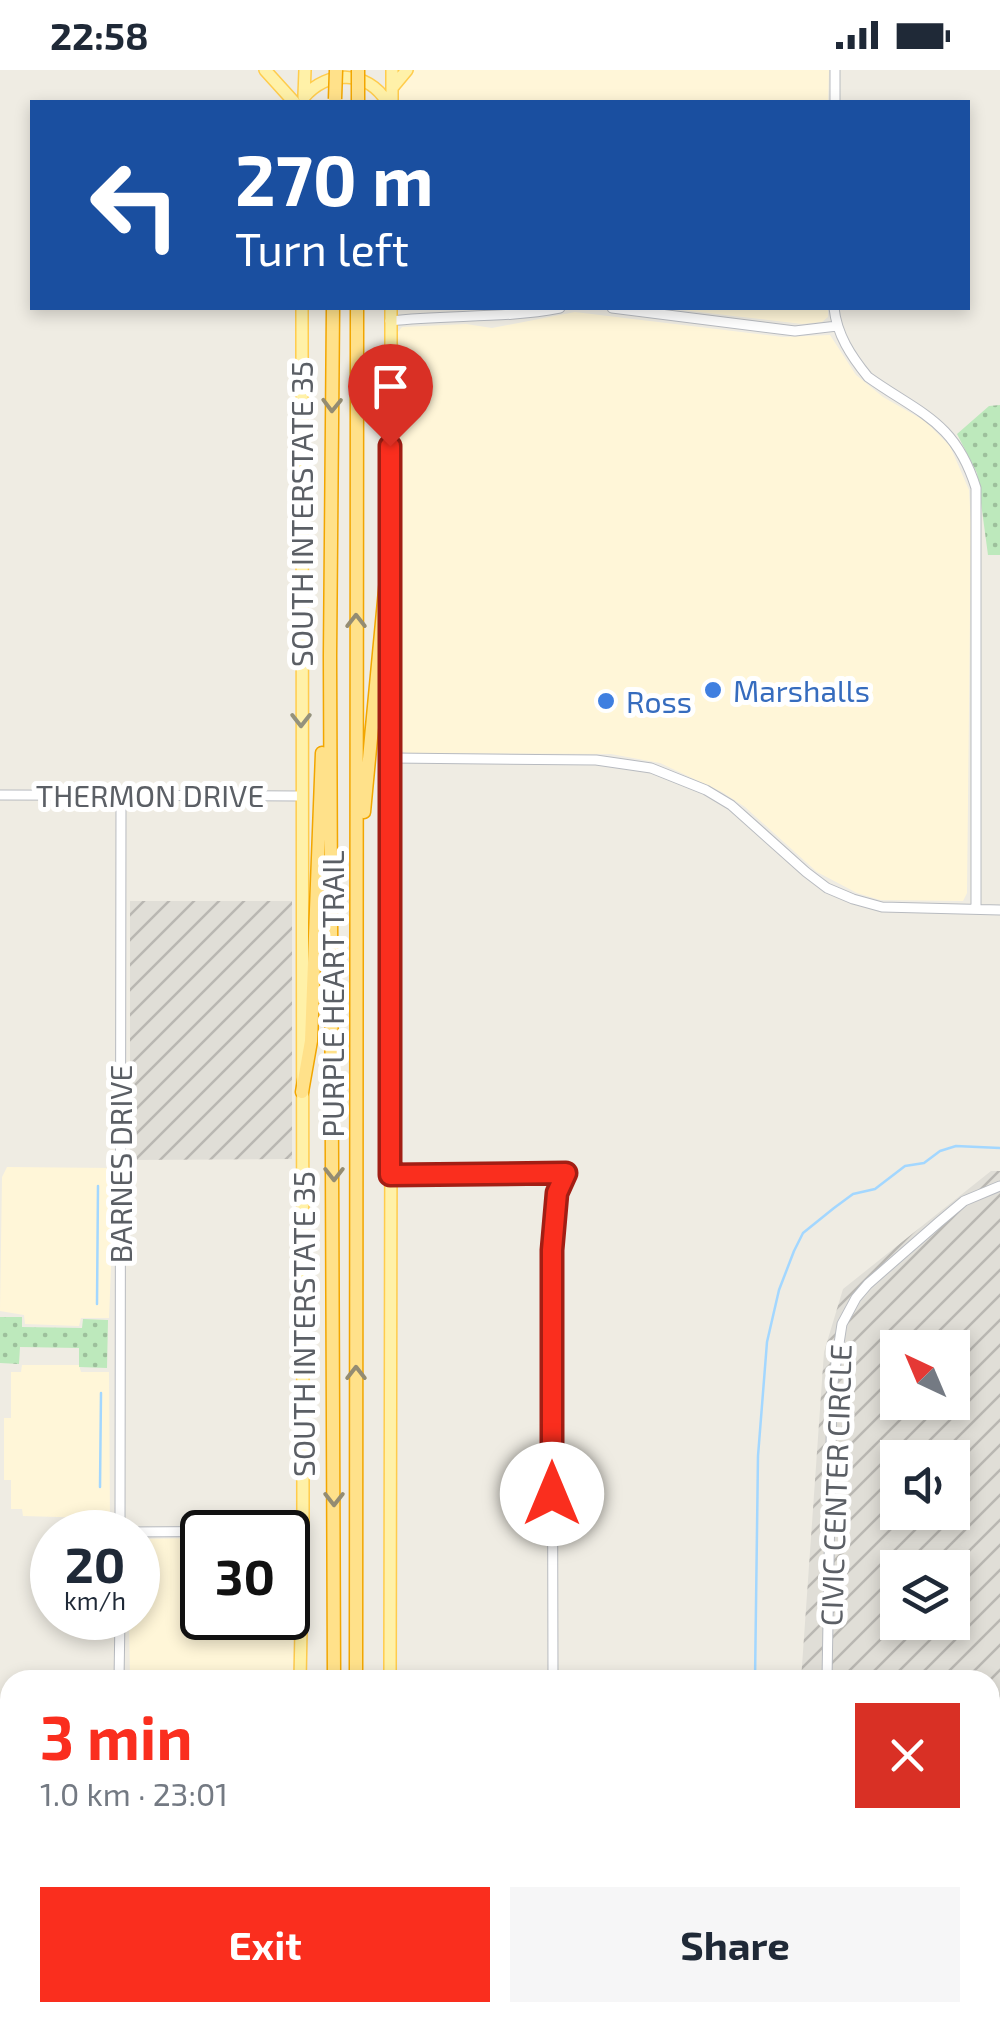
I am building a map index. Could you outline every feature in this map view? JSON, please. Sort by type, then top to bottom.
[{"type":"highway","points":[[335,100],[336,70]]},
{"type":"highway","points":[[358,70],[358,100]]},
{"type":"highway","name":"PURPLE HEART TRAIL","points":[[333,310],[330,656],[334,1670]]},
{"type":"highway","name":"PURPLE HEART TRAIL","points":[[356,1670],[357,310]]},
{"type":"highway","points":[[356,894],[391,527]]},
{"type":"highway","points":[[302,1092],[312,1040],[323,730],[330,656]]},
{"type":"main road","points":[[265,70],[300,100]]},
{"type":"main road","points":[[301,100],[304,70]]},
{"type":"main road","points":[[389,100],[392,70]]},
{"type":"main road","points":[[392,88],[406,70]]},
{"type":"main road","points":[[302,100],[325,75],[350,73],[371,79],[387,100]]},
{"type":"main road","name":"SOUTH INTERSTATE 35","points":[[302,310],[303,1510]]},
{"type":"main road","points":[[390,310],[390,1670]]},
{"type":"main road","name":"SOUTH INTERSTATE 35","points":[[300,1670],[301,1640]]},
{"type":"street","points":[[835,70],[835,100]]},
{"type":"street","points":[[390,322],[424,317],[532,315],[552,310]]},
{"type":"street","points":[[629,310],[796,330],[837,326]]},
{"type":"street","points":[[834,310],[845,344],[868,377],[930,417],[956,442],[976,488],[976,907]]},
{"type":"street","points":[[392,758],[596,760],[651,768],[706,790],[731,805],[806,872],[853,899],[882,908],[1000,910]]},
{"type":"street","name":"THERMON DRIVE","points":[[0,795],[300,796]]},
{"type":"street","name":"BARNES DRIVE","points":[[121,795],[122,1510]]},
{"type":"street","points":[[390,1175],[566,1173],[557,1193],[552,1250],[553,1670]]},
{"type":"street","name":"CIVIC CENTER CIRCLE","points":[[827,1670],[832,1389],[842,1324],[868,1284],[964,1202],[1000,1186]]},
{"type":"street","points":[[119,1670],[120,1640]]},
{"type":"shaded area","points":[[414,70],[829,70],[828,100],[396,100],[399,88]]},
{"type":"shaded area","points":[[682,310],[828,310],[828,317],[822,322],[802,324]]},
{"type":"shaded area","points":[[575,312],[783,337],[830,335],[856,375],[883,397],[925,421],[950,446],[969,490],[971,523],[967,893],[963,901],[880,900],[857,893],[817,872],[745,807],[660,763],[611,754],[406,753],[397,749],[397,333],[402,327],[466,324],[492,328]]},
{"type":"shaded area","points":[[130,901],[292,901],[292,1159],[130,1160]]},
{"type":"shaded area","points":[[7,1167],[115,1168],[109,1318],[81,1318],[79,1326],[25,1324],[24,1315],[0,1311],[2,1177]]},
{"type":"shaded area","points":[[991,1171],[1000,1171],[1000,1670],[802,1670],[824,1352],[843,1289]]},
{"type":"shaded area","points":[[22,1365],[79,1365],[81,1372],[109,1372],[110,1510],[30,1510],[30,1516],[23,1516],[22,1509],[11,1509],[11,1480],[4,1480],[4,1418],[11,1418],[11,1372],[21,1372]]},
{"type":"shaded area","points":[[180,1538],[180,1640],[294,1640],[293,1670],[130,1670],[129,1640],[160,1640],[160,1539]]},
{"type":"green space","points":[[1000,405],[1000,555],[988,555],[977,473],[957,434],[989,406]]},
{"type":"green space","points":[[0,1317],[22,1317],[22,1327],[82,1328],[83,1319],[108,1320],[107,1368],[79,1367],[79,1348],[20,1347],[19,1364],[0,1363]]},
{"type":"waterway","points":[[755,1670],[758,1456],[767,1342],[779,1290],[794,1251],[803,1233],[834,1208],[853,1194],[875,1189],[905,1166],[924,1163],[940,1151],[956,1146],[1000,1148]]},
{"type":"waterway","points":[[97,1304],[98,1186]]},
{"type":"waterway","points":[[100,1487],[101,1393]]},
{"type":"place","name":"Marshalls","points":[[713,690]]},
{"type":"place","name":"Ross","points":[[606,701]]},
{"type":"route","points":[[390,446],[393,683],[390,1175],[566,1173],[557,1193],[552,1250],[552,1494]]}]
